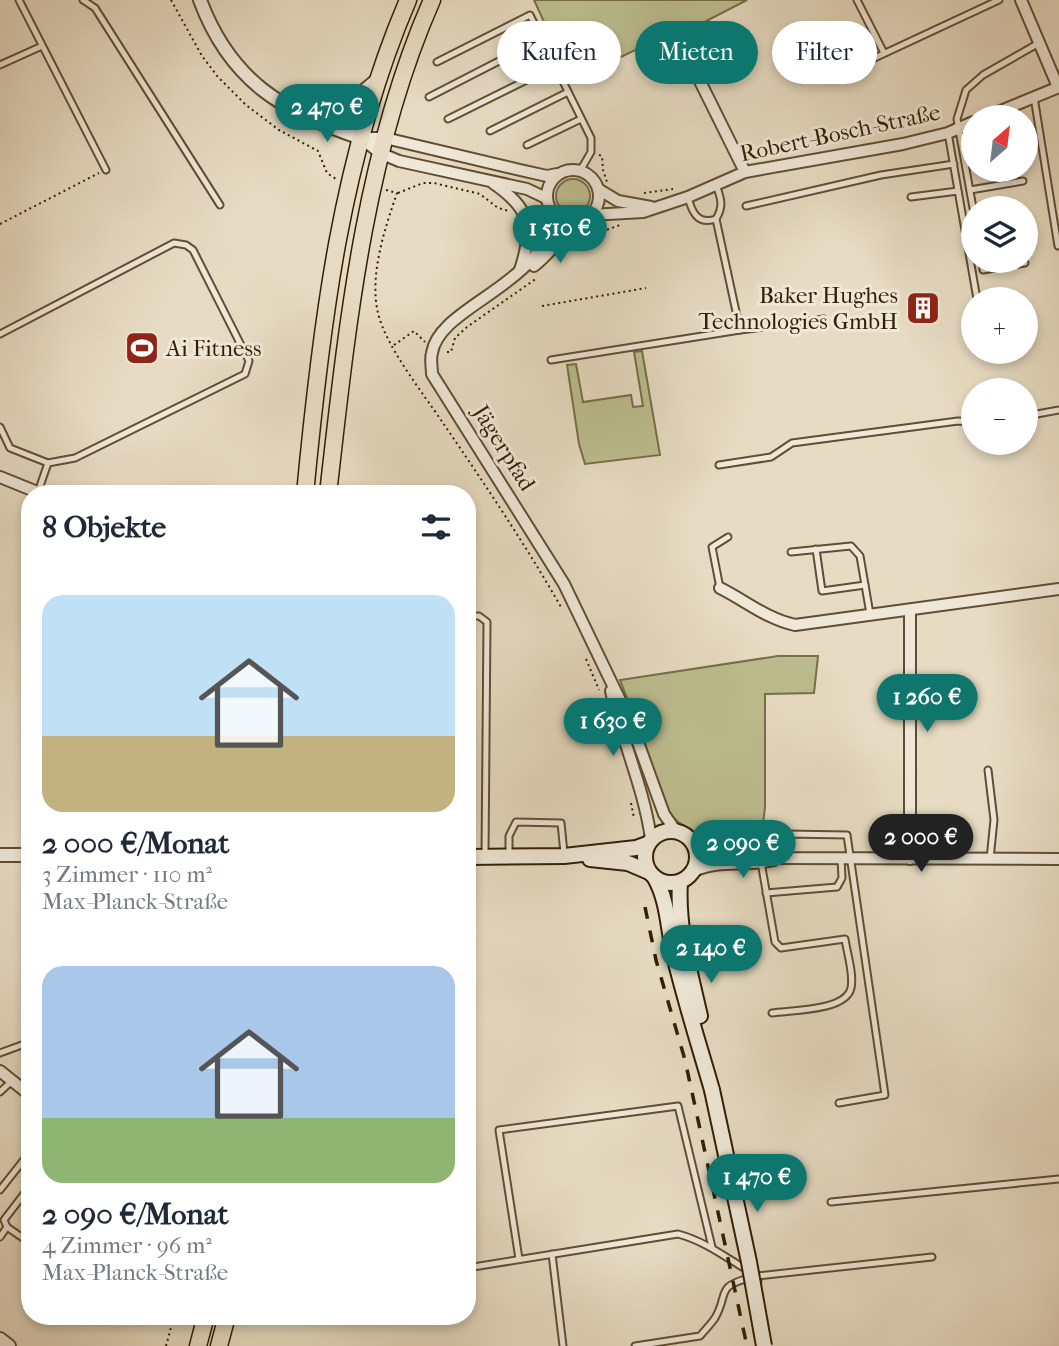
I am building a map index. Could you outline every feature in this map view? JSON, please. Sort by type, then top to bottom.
[{"type":"main road","points":[[306,485],[327,307],[348,183],[379,78],[408,0]]},
{"type":"main road","points":[[329,485],[348,337],[373,187],[403,79],[432,0]]},
{"type":"main road","points":[[476,857],[564,856],[636,848],[658,834],[675,830],[683,832],[695,845],[698,853],[694,871],[680,882],[663,882],[628,863],[564,856]]},
{"type":"main road","points":[[649,842],[645,853],[652,875],[664,893],[675,959],[712,1090]]},
{"type":"main road","points":[[680,882],[679,900],[685,949],[764,1346]]},
{"type":"main road","points":[[198,1346],[204,1325]]},
{"type":"main road","points":[[219,1346],[225,1325]]},
{"type":"street","points":[[188,0],[207,19]]},
{"type":"street","points":[[200,0],[207,19],[230,58],[269,97],[304,117],[383,146],[547,176],[570,170],[580,171],[603,186],[592,215],[579,222],[540,261],[452,321],[432,351]]},
{"type":"street","points":[[1015,105],[1059,87],[1021,0]]},
{"type":"street","points":[[304,117],[339,108],[359,96],[379,78]]},
{"type":"street","points":[[701,84],[745,172]]},
{"type":"street","name":"Robert-Bosch-Straße","points":[[592,215],[625,214],[653,207],[684,192],[716,185],[745,172],[773,165],[903,144],[960,128]]},
{"type":"street","points":[[383,146],[399,161],[527,189],[546,198],[555,215],[562,220],[579,222]]},
{"type":"street","points":[[546,198],[551,181],[557,174]]},
{"type":"street","points":[[488,180],[520,205],[525,215],[528,232],[519,273]]},
{"type":"street","name":"Robert-Bosch-Straße","points":[[603,186],[618,201],[653,207]]},
{"type":"street","points":[[519,273],[532,261],[551,234],[555,215]]},
{"type":"street","name":"Jägerpfad","points":[[432,351],[432,374],[564,584],[606,671]]},
{"type":"street","points":[[0,477],[21,485]]},
{"type":"street","points":[[720,588],[764,615],[795,625],[1059,589]]},
{"type":"street","points":[[910,611],[911,859]]},
{"type":"street","points":[[606,671],[618,723],[648,818],[649,842]]},
{"type":"street","points":[[606,671],[631,723],[664,814],[675,830]]},
{"type":"street","points":[[695,845],[760,859]]},
{"type":"street","points":[[0,855],[21,855]]},
{"type":"street","points":[[694,871],[715,864],[784,858],[1059,859]]},
{"type":"street","points":[[0,1071],[21,1087]]},
{"type":"street","points":[[0,1339],[9,1346]]},
{"type":"lane","points":[[19,0],[106,170]]},
{"type":"lane","points":[[83,0],[95,8],[220,205]]},
{"type":"lane","points":[[857,0],[884,53]]},
{"type":"lane","points":[[877,56],[999,0]]},
{"type":"lane","points":[[518,21],[530,15],[533,21]]},
{"type":"lane","points":[[437,62],[497,32]]},
{"type":"lane","points":[[971,196],[957,119],[966,90],[983,75],[1039,43]]},
{"type":"lane","points":[[0,65],[42,46]]},
{"type":"lane","points":[[429,97],[497,62]]},
{"type":"lane","points":[[448,119],[519,84]]},
{"type":"lane","points":[[564,84],[591,138],[591,152],[580,171]]},
{"type":"lane","points":[[490,131],[568,92]]},
{"type":"lane","points":[[1034,97],[1058,246]]},
{"type":"lane","points":[[527,145],[581,119]]},
{"type":"lane","points":[[948,133],[975,287]]},
{"type":"lane","points":[[746,206],[881,175],[954,164]]},
{"type":"lane","points":[[970,190],[1017,182]]},
{"type":"lane","name":"Robert-Bosch-Straße","points":[[716,185],[722,201],[722,210],[716,219],[740,330]]},
{"type":"lane","points":[[911,197],[958,191]]},
{"type":"lane","points":[[684,192],[694,215],[708,222],[716,219]]},
{"type":"lane","points":[[0,334],[174,243],[186,245],[193,250],[249,361],[245,374],[75,458],[48,463],[10,448],[0,427]]},
{"type":"lane","points":[[551,360],[740,330],[824,320]]},
{"type":"lane","points":[[1038,414],[1059,410]]},
{"type":"lane","points":[[719,465],[771,457],[792,443],[961,421]]},
{"type":"lane","points":[[42,485],[48,463]]},
{"type":"lane","points":[[720,588],[712,547],[728,537]]},
{"type":"lane","points":[[791,552],[851,546],[856,549],[860,556],[871,616]]},
{"type":"lane","points":[[816,550],[822,591],[865,585]]},
{"type":"lane","points":[[476,616],[487,622],[485,857]]},
{"type":"lane","points":[[988,770],[994,820],[990,859]]},
{"type":"lane","points":[[509,857],[509,836],[516,822],[561,823],[564,856]]},
{"type":"lane","points":[[765,893],[837,887],[842,878],[847,835],[786,834],[784,858]]},
{"type":"lane","points":[[760,859],[775,942],[780,948],[845,939],[852,986],[847,997],[837,1004],[772,1013]]},
{"type":"lane","points":[[839,1103],[885,1095],[845,859]]},
{"type":"lane","points":[[0,1053],[21,1045]]},
{"type":"lane","points":[[0,1092],[13,1080]]},
{"type":"lane","points":[[519,1259],[499,1130],[678,1106],[712,1247]]},
{"type":"lane","points":[[0,1190],[21,1164]]},
{"type":"lane","points":[[831,1202],[1059,1179]]},
{"type":"lane","points":[[21,1198],[4,1220],[7,1227],[21,1237]]},
{"type":"lane","points":[[0,1237],[7,1227]]},
{"type":"lane","points":[[476,1266],[678,1234],[712,1247],[757,1276],[771,1346]]},
{"type":"lane","points":[[552,1254],[563,1346]]},
{"type":"lane","points":[[635,1346],[701,1336],[716,1317],[727,1287],[733,1282],[757,1276],[932,1257]]},
{"type":"path","points":[[171,0],[202,56],[218,77],[246,105],[279,130],[318,151],[327,173],[334,179],[348,183]]},
{"type":"path","points":[[591,152],[602,156],[603,186]]},
{"type":"path","points":[[0,224],[106,170]]},
{"type":"path","points":[[373,187],[397,193],[423,183],[434,183],[480,194],[505,212],[520,205]]},
{"type":"path","points":[[642,194],[684,192]]},
{"type":"path","points":[[397,193],[384,231],[376,271],[377,313],[393,346],[484,482],[562,609]]},
{"type":"path","points":[[561,239],[569,244],[621,225]]},
{"type":"path","points":[[393,346],[414,331],[432,351],[451,352],[455,338],[467,327],[540,276]]},
{"type":"path","points":[[542,306],[646,288]]},
{"type":"path","points":[[586,659],[600,693]]},
{"type":"path","points":[[629,796],[634,818],[648,818]]},
{"type":"path","points":[[166,1346],[172,1325]]},
{"type":"green space","points":[[534,0],[747,0],[706,21],[635,21],[635,50],[621,57],[621,21],[544,21]]},
{"type":"green space","points":[[573,179],[585,184],[590,196],[585,208],[573,213],[561,208],[556,196],[561,184]]},
{"type":"green space","points":[[642,351],[660,455],[585,464],[579,444],[567,365],[576,364],[583,402],[631,395],[633,407],[643,406],[634,352]]},
{"type":"green space","points":[[778,656],[818,656],[814,693],[765,694],[765,807],[761,842],[731,839],[708,842],[677,821],[664,808],[646,748],[620,680]]},
{"type":"railway","points":[[645,907],[656,960],[685,1060],[747,1346]]},
{"type":"place","name":"Baker Hughes Technologies GmbH","points":[[923,308]]},
{"type":"place","name":"Ai Fitness","points":[[142,348]]}]
